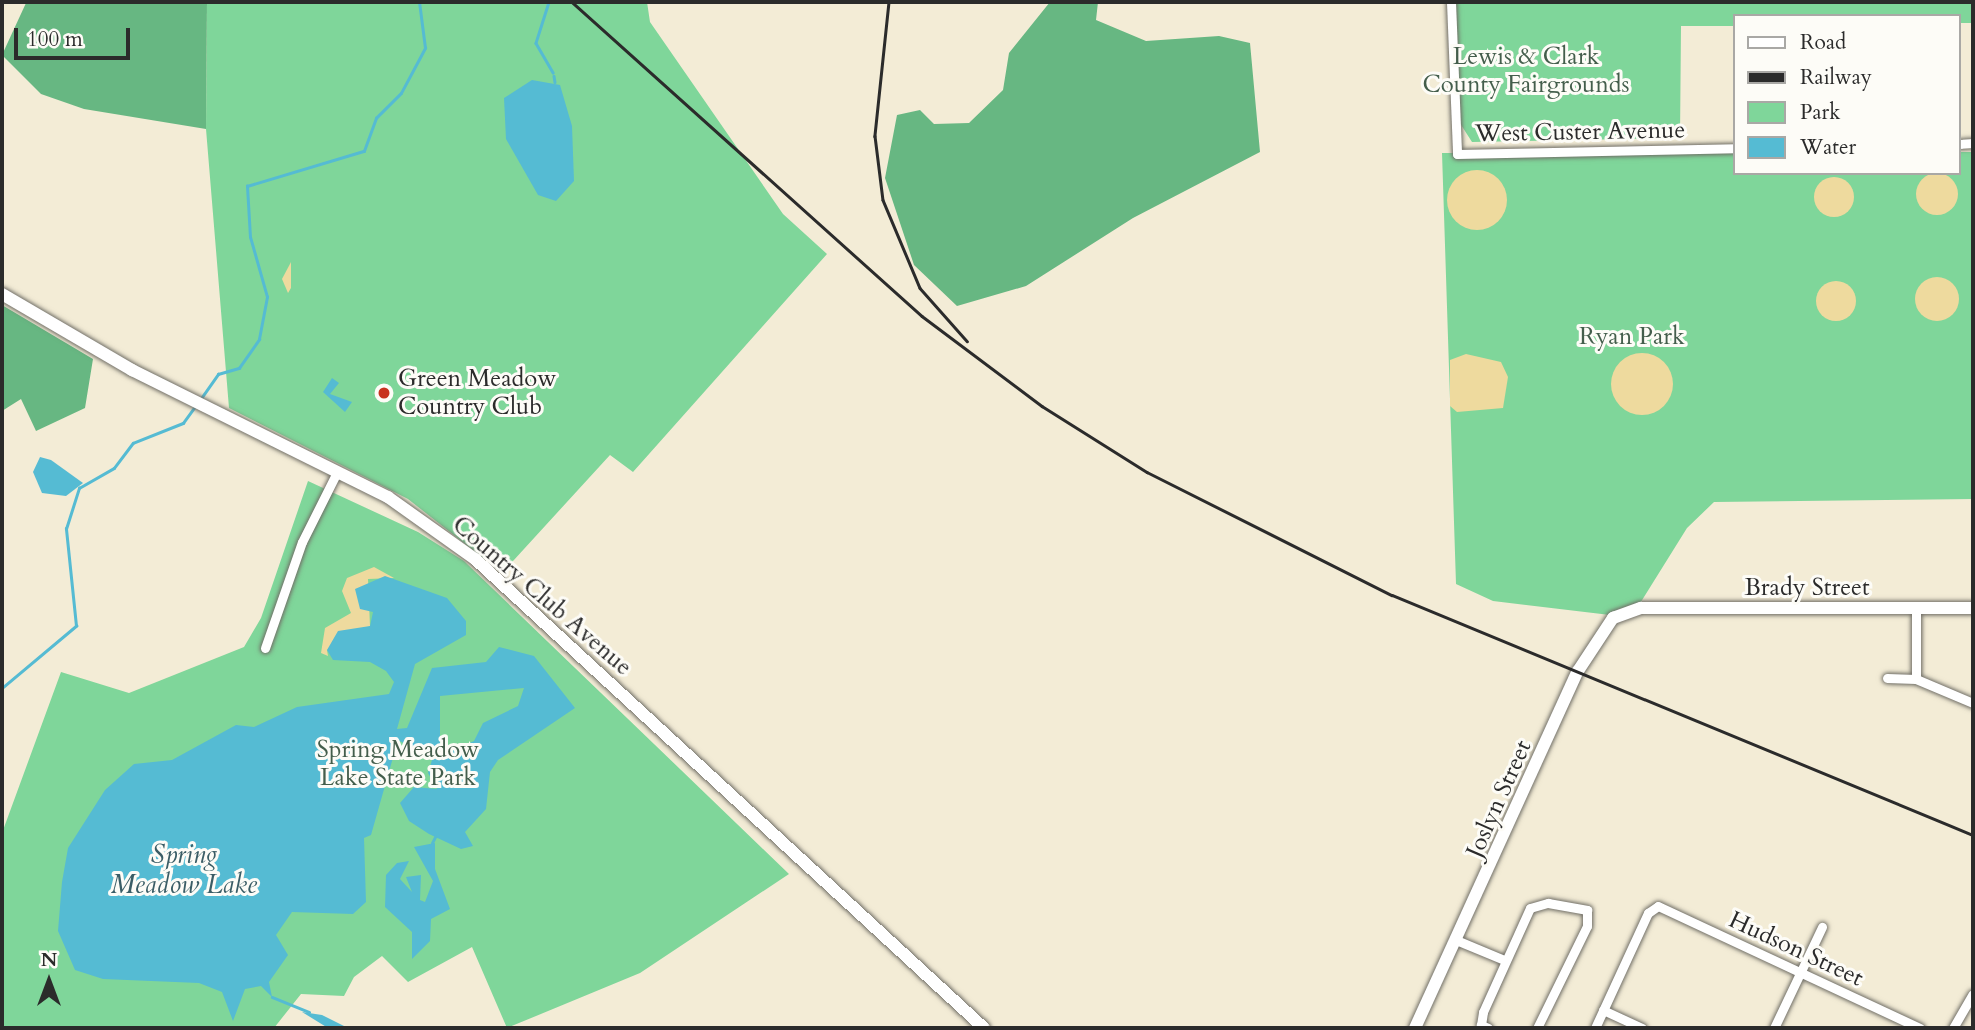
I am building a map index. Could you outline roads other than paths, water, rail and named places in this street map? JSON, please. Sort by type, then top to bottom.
[{"type":"street","name":"West Custer Avenue","points":[[1451,2],[1453,122],[1457,153],[1734,148]]},
{"type":"street","name":"Country Club Avenue","points":[[2,294],[132,370],[388,497],[475,559],[984,1028]]},
{"type":"street","points":[[265,648],[302,542],[337,472]]},
{"type":"street","name":"Brady Street","points":[[1641,608],[1973,608]]},
{"type":"street","name":"Joslyn Street","points":[[1415,1028],[1602,627],[1641,608]]},
{"type":"street","points":[[1916,609],[1916,679]]},
{"type":"street","points":[[1887,678],[1916,679],[1973,703]]},
{"type":"street","points":[[1489,1028],[1480,1019],[1504,960],[1530,908],[1548,903],[1587,910],[1587,926],[1537,1028]]},
{"type":"street","name":"Hudson Street","points":[[1603,1010],[1654,907],[1920,1028]]},
{"type":"street","points":[[1774,1028],[1822,927]]},
{"type":"street","points":[[1456,940],[1504,960]]},
{"type":"street","points":[[1954,1028],[1973,994]]},
{"type":"street","points":[[1595,1028],[1603,1010],[1642,1028]]},
{"type":"water","points":[[532,80],[560,85],[572,126],[574,181],[556,201],[538,195],[506,139],[504,98]]},
{"type":"water","points":[[332,378],[339,383],[330,394],[352,402],[345,412],[323,392]]},
{"type":"water","points":[[40,457],[51,460],[83,483],[66,496],[42,493],[33,472]]},
{"type":"water","name":"Spring Meadow Lake","points":[[385,576],[447,598],[466,621],[466,635],[415,664],[397,729],[407,728],[432,668],[486,662],[499,647],[534,656],[575,708],[498,760],[490,772],[486,809],[465,832],[473,846],[461,849],[429,834],[409,821],[400,803],[414,787],[437,789],[428,773],[432,760],[474,741],[483,723],[518,706],[524,688],[440,696],[440,746],[423,754],[398,740],[371,835],[364,838],[366,902],[353,914],[292,912],[276,935],[288,955],[269,982],[272,997],[261,986],[245,989],[233,1021],[222,992],[199,983],[103,979],[75,970],[58,931],[62,882],[68,848],[105,790],[134,764],[172,760],[236,725],[254,727],[297,707],[389,694],[394,682],[386,671],[370,662],[333,660],[327,650],[338,631],[370,626],[373,612],[360,609],[355,589]]},
{"type":"water","points":[[435,843],[435,869],[450,909],[431,919],[430,941],[412,959],[412,932],[385,907],[386,875],[397,863],[409,861],[400,879],[412,892],[406,877],[421,875],[420,900],[425,902],[433,881],[414,847]]},
{"type":"water","points":[[302,1012],[322,1015],[348,1028],[328,1028]]},
{"type":"waterway","points":[[202,397],[218,374],[239,368],[259,339],[267,297],[250,237],[247,186],[364,151],[376,118],[401,93],[425,48],[419,2]]},
{"type":"waterway","points":[[549,2],[536,43],[553,72]]},
{"type":"waterway","points":[[554,76],[555,82]]},
{"type":"waterway","points":[[2,688],[76,626],[66,529],[79,488],[114,468],[133,443],[183,423],[194,408]]},
{"type":"waterway","points":[[432,843],[435,837]]},
{"type":"waterway","points":[[272,997],[309,1012]]},
{"type":"railway","points":[[572,2],[922,316],[1042,406],[1147,472],[1392,595],[1973,835]]},
{"type":"railway","points":[[889,2],[875,136],[883,200],[920,288],[967,341]]},
{"type":"place","name":"Green Meadow Country Club","points":[[384,393]]},
{"type":"park label","name":"Lewis & Clark County Fairgrounds","points":[[1526,71]]},
{"type":"park label","name":"Ryan Park","points":[[1632,337]]},
{"type":"park label","name":"Spring Meadow Lake State Park","points":[[398,764]]}]
